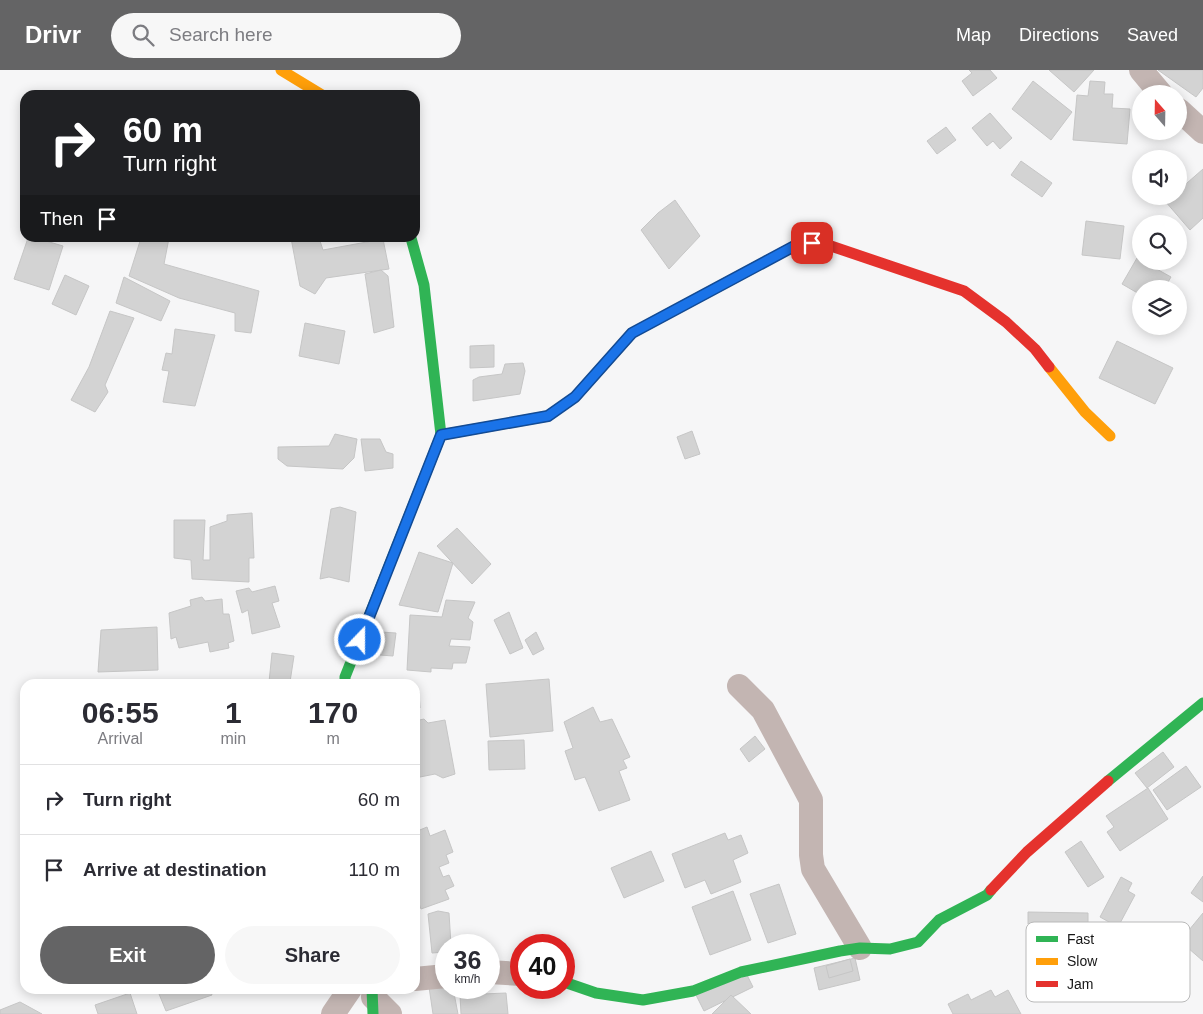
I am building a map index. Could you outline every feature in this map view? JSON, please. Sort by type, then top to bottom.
[{"type":"street","points":[[281,70],[314,90]]},
{"type":"street","points":[[1141,70],[1154,85]]},
{"type":"street","points":[[1188,118],[1203,132]]},
{"type":"street","points":[[345,679],[441,435],[424,285],[412,242]]},
{"type":"street","points":[[441,435],[548,416],[575,397],[632,333],[800,243],[825,244],[964,291],[1006,322],[1035,349],[1085,412],[1110,436]]},
{"type":"street","points":[[739,686],[763,710],[801,778],[811,800],[810,855],[813,869],[860,948]]},
{"type":"street","points":[[575,986],[596,993],[643,1000],[693,991],[741,972],[860,948],[890,949],[918,942],[939,920],[987,895],[1027,852],[1121,770],[1203,703]]},
{"type":"street","points":[[420,979],[435,977]]},
{"type":"street","points":[[333,1014],[347,994]]},
{"type":"street","points":[[373,1000],[390,1014]]},
{"type":"building","points":[[969,70],[990,70],[997,78],[973,96],[962,81],[972,73]]},
{"type":"building","points":[[1049,70],[1094,70],[1074,92]]},
{"type":"building","points":[[1158,70],[1203,70],[1203,88],[1196,97],[1188,91],[1188,85],[1179,85]]},
{"type":"building","points":[[1033,81],[1072,112],[1051,140],[1012,109]]},
{"type":"building","points":[[1090,81],[1105,82],[1104,94],[1113,94],[1112,108],[1130,109],[1127,144],[1073,140],[1077,95],[1088,96]]},
{"type":"building","points":[[990,113],[1012,138],[1000,149],[993,141],[987,146],[972,128]]},
{"type":"building","points":[[946,127],[956,140],[937,154],[927,141]]},
{"type":"building","points":[[1021,161],[1052,183],[1042,197],[1011,175]]},
{"type":"building","points":[[1203,169],[1203,218],[1190,230],[1187,227],[1187,215],[1177,215],[1168,205],[1187,205],[1187,183]]},
{"type":"building","points":[[675,200],[700,236],[669,269],[641,230]]},
{"type":"building","points":[[1086,221],[1124,226],[1120,259],[1082,255]]},
{"type":"building","points":[[27,242],[50,242],[63,246],[49,290],[14,279]]},
{"type":"building","points":[[140,242],[168,242],[164,264],[259,291],[251,333],[235,331],[235,313],[179,298],[129,276]]},
{"type":"building","points":[[292,242],[320,242],[323,250],[367,242],[384,242],[389,269],[326,278],[315,294],[300,286]]},
{"type":"building","points":[[1132,267],[1132,270],[1158,270],[1171,277],[1169,280],[1132,280],[1132,290],[1122,284]]},
{"type":"building","points":[[381,270],[388,276],[394,327],[374,333],[365,274]]},
{"type":"building","points":[[65,275],[89,286],[76,315],[52,304]]},
{"type":"building","points":[[124,277],[170,301],[161,321],[116,303]]},
{"type":"building","points":[[110,311],[134,318],[105,385],[108,392],[95,412],[71,400],[89,367]]},
{"type":"building","points":[[305,323],[345,331],[339,364],[299,356]]},
{"type":"building","points":[[175,329],[215,335],[195,406],[163,402],[169,371],[162,370],[166,353],[172,354]]},
{"type":"building","points":[[1117,341],[1173,368],[1155,404],[1099,378]]},
{"type":"building","points":[[494,345],[494,367],[470,368],[470,346]]},
{"type":"building","points":[[523,363],[525,371],[520,394],[473,401],[473,380],[479,377],[502,374],[505,364]]},
{"type":"building","points":[[692,431],[700,454],[685,459],[677,437]]},
{"type":"building","points":[[335,434],[357,439],[354,458],[343,469],[287,466],[278,459],[278,447],[329,446]]},
{"type":"building","points":[[361,439],[380,439],[386,452],[393,454],[393,468],[365,471]]},
{"type":"building","points":[[340,507],[356,512],[349,582],[329,577],[320,579],[331,509]]},
{"type":"building","points":[[252,513],[254,558],[249,558],[249,582],[192,579],[191,560],[174,558],[174,520],[205,520],[203,560],[210,560],[210,527],[227,521],[227,515]]},
{"type":"building","points":[[457,528],[491,564],[472,584],[437,546]]},
{"type":"building","points":[[419,552],[453,563],[438,612],[399,605]]},
{"type":"building","points":[[275,586],[279,601],[272,603],[280,627],[252,634],[248,610],[242,613],[236,591],[249,588],[252,592]]},
{"type":"building","points":[[202,597],[205,601],[222,599],[223,614],[229,614],[234,641],[228,643],[229,648],[210,652],[208,642],[179,648],[176,637],[171,639],[169,613],[191,606],[190,600]]},
{"type":"building","points":[[446,600],[475,602],[468,618],[473,622],[470,640],[451,639],[449,646],[470,647],[466,663],[453,663],[452,669],[431,668],[431,672],[407,670],[410,615],[442,617]]},
{"type":"building","points":[[509,612],[523,648],[510,654],[494,620]]},
{"type":"building","points":[[157,627],[158,670],[98,672],[101,630]]},
{"type":"building","points":[[381,632],[396,633],[393,656],[380,655]]},
{"type":"building","points":[[536,632],[544,649],[533,655],[525,640]]},
{"type":"building","points":[[272,653],[294,656],[290,679],[269,679]]},
{"type":"building","points":[[549,679],[553,731],[490,737],[486,684]]},
{"type":"building","points":[[593,707],[600,722],[612,719],[630,757],[623,760],[627,768],[619,771],[630,800],[599,811],[585,777],[575,780],[565,751],[573,748],[564,722]]},
{"type":"building","points":[[424,719],[428,723],[445,720],[455,774],[443,778],[435,774],[420,777],[420,720]]},
{"type":"building","points":[[755,736],[765,749],[749,762],[740,749]]},
{"type":"building","points":[[524,740],[525,769],[489,770],[488,741]]},
{"type":"building","points":[[1163,752],[1174,767],[1147,788],[1135,773]]},
{"type":"building","points":[[1186,766],[1201,787],[1167,810],[1153,790]]},
{"type":"building","points":[[1148,788],[1168,819],[1120,851],[1107,832],[1114,827],[1106,816]]},
{"type":"building","points":[[427,827],[430,836],[445,830],[453,852],[446,855],[449,863],[439,867],[443,877],[449,875],[454,886],[445,890],[449,899],[421,909],[420,906],[420,830]]},
{"type":"building","points":[[725,833],[728,840],[741,835],[748,853],[733,860],[741,882],[711,894],[705,880],[685,888],[672,854]]},
{"type":"building","points":[[1081,841],[1104,877],[1088,887],[1065,852]]},
{"type":"building","points":[[651,851],[664,881],[624,898],[611,868]]},
{"type":"building","points":[[1203,876],[1203,902],[1191,893]]},
{"type":"building","points":[[1121,877],[1132,883],[1128,891],[1135,895],[1121,922],[1109,922],[1100,917]]},
{"type":"building","points":[[779,884],[796,934],[768,943],[750,894]]},
{"type":"building","points":[[733,891],[751,940],[710,955],[692,907]]},
{"type":"building","points":[[438,911],[449,913],[450,934],[435,934],[435,953],[432,953],[428,914]]},
{"type":"building","points":[[1028,912],[1088,913],[1088,922],[1028,922]]},
{"type":"building","points":[[1203,913],[1203,961],[1190,950],[1190,929]]},
{"type":"building","points":[[855,958],[860,980],[819,990],[814,968]]},
{"type":"building","points":[[850,959],[853,971],[829,978],[826,966]]},
{"type":"building","points":[[745,971],[753,987],[704,1011],[696,995]]},
{"type":"building","points":[[429,987],[435,987],[435,999],[455,999],[458,1014],[433,1014]]},
{"type":"building","points":[[991,990],[995,997],[1008,990],[1021,1014],[953,1014],[948,1004],[968,994],[971,1000]]},
{"type":"building","points":[[500,993],[506,993],[508,1014],[461,1014],[460,999],[500,999]]},
{"type":"building","points":[[130,994],[137,1014],[98,1014],[95,1005]]},
{"type":"building","points":[[159,994],[212,994],[212,995],[166,1011]]},
{"type":"building","points":[[731,995],[751,1014],[712,1014]]},
{"type":"building","points":[[20,1002],[42,1014],[0,1014],[0,1010]]},
{"type":"traffic: fast","points":[[345,679],[441,435],[424,285],[412,242]]},
{"type":"traffic: fast","points":[[1108,781],[1203,703]]},
{"type":"traffic: fast","points":[[575,986],[596,993],[643,1000],[693,991],[741,972],[840,951],[860,948],[890,949],[918,942],[939,920],[987,895],[991,890]]},
{"type":"traffic: fast","points":[[372,994],[373,1014]]},
{"type":"traffic: slow","points":[[281,70],[314,90]]},
{"type":"traffic: slow","points":[[441,435],[548,416],[575,397],[632,333],[770,259]]},
{"type":"traffic: slow","points":[[1049,367],[1085,412],[1110,436]]},
{"type":"traffic: jam","points":[[770,259],[800,243],[825,244],[964,291],[1006,322],[1035,349],[1049,367]]},
{"type":"traffic: jam","points":[[991,890],[1027,852],[1108,781]]},
{"type":"route","points":[[360,640],[441,435],[548,416],[575,397],[632,333],[800,243],[812,243]]}]
